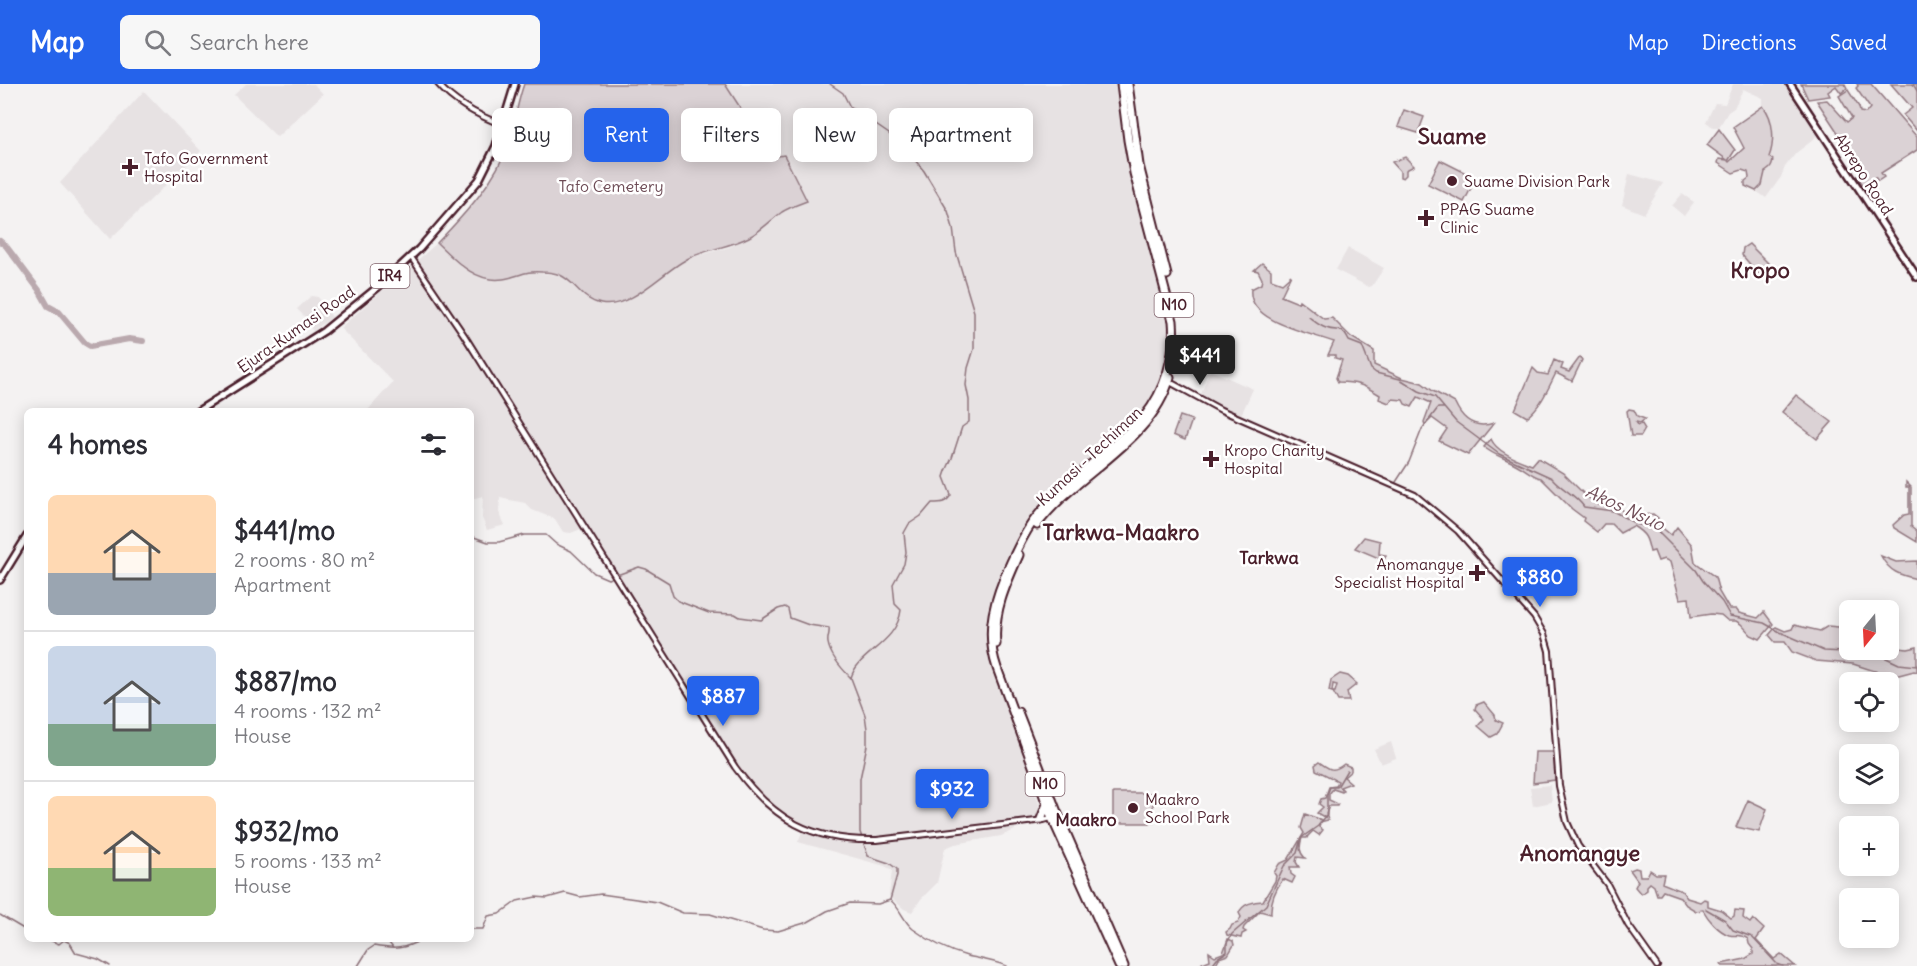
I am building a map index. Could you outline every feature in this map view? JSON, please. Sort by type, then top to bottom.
[{"type":"highway","name":"N10","points":[[1119,966],[1047,804],[993,657],[990,633],[994,603],[1019,545],[1036,518],[1144,417],[1167,381],[1173,343],[1173,321],[1134,173],[1121,84]]},
{"type":"highway","name":"Kumasi - Techiman","points":[[1124,966],[1055,818],[998,660],[995,629],[998,607],[1018,558],[1038,522],[1150,418],[1163,400],[1176,352],[1177,314],[1139,165],[1128,84]]},
{"type":"highway","points":[[1040,820],[1047,804]]},
{"type":"highway","points":[[1040,820],[1055,818]]},
{"type":"main road","name":"Ejura-Kumasi Road","points":[[508,108],[515,84]]},
{"type":"main road","name":"Abrepo Road","points":[[1790,84],[1917,277]]},
{"type":"main road","name":"Ejura-Kumasi Road","points":[[203,408],[324,330],[378,287],[411,257],[460,204],[479,180],[492,154]]},
{"type":"main road","points":[[0,580],[24,541]]},
{"type":"street","points":[[438,84],[461,104],[492,119]]},
{"type":"street","points":[[411,257],[464,335],[735,767],[754,793],[797,826],[833,838],[867,840],[1055,818]]},
{"type":"street","points":[[1167,381],[1221,410],[1412,493],[1458,531],[1534,617],[1544,634],[1549,651],[1559,786],[1567,822],[1578,846],[1606,884],[1628,925],[1657,966]]},
{"type":"shaded area","points":[[246,84],[314,84],[323,94],[277,137],[234,95]]},
{"type":"shaded area","points":[[725,84],[1119,84],[1130,171],[1169,310],[1170,344],[1157,393],[1147,407],[1047,502],[1008,561],[992,600],[987,643],[1041,810],[1038,817],[1014,820],[1015,830],[1001,836],[955,844],[945,848],[937,883],[912,912],[904,909],[889,896],[892,870],[885,866],[798,842],[804,827],[773,806],[748,781],[588,526],[571,533],[563,532],[555,519],[532,510],[525,503],[500,498],[499,512],[505,525],[487,530],[482,518],[483,496],[474,498],[474,408],[370,408],[393,382],[340,328],[437,243],[459,264],[502,279],[528,271],[562,276],[587,299],[642,291],[689,258],[729,247],[752,236],[784,211],[807,201],[776,162],[781,162],[781,108],[741,108]]},
{"type":"shaded area","points":[[1733,84],[1787,84],[1818,133],[1813,140],[1796,153],[1766,198],[1756,191],[1762,185],[1765,172],[1771,168],[1769,158],[1774,142],[1766,108],[1763,106],[1763,98],[1743,89],[1734,108],[1728,112],[1719,127],[1713,127],[1706,122],[1715,103],[1725,104]]},
{"type":"shaded area","name":"Tafo Government Hospital","points":[[144,91],[201,151],[110,239],[60,183]]},
{"type":"shaded area","points":[[1629,174],[1663,183],[1644,214],[1622,205]]},
{"type":"shaded area","points":[[1682,194],[1694,202],[1684,216],[1672,206]]},
{"type":"shaded area","points":[[1348,248],[1384,268],[1372,286],[1369,287],[1336,270]]},
{"type":"shaded area","points":[[311,296],[318,297],[332,317],[313,331],[307,323],[309,321],[297,309]]},
{"type":"shaded area","points":[[1210,370],[1253,389],[1242,413],[1238,415],[1200,397]]},
{"type":"shaded area","points":[[1391,742],[1396,758],[1381,764],[1374,749]]},
{"type":"shaded area","points":[[1550,785],[1552,802],[1533,806],[1530,787]]},
{"type":"green space","name":"Tafo Cemetery","points":[[524,84],[725,84],[740,108],[681,108],[681,162],[781,162],[781,156],[784,155],[807,201],[782,212],[749,237],[689,258],[647,288],[624,301],[612,304],[601,304],[588,299],[566,278],[554,273],[531,272],[503,279],[483,277],[466,269],[437,243],[469,209],[500,162],[572,162],[572,108],[518,108]]},
{"type":"green space","points":[[1801,84],[1845,84],[1847,88],[1841,93],[1836,86],[1828,92],[1830,96],[1808,99]]},
{"type":"green space","points":[[1857,84],[1871,84],[1917,137],[1917,150],[1881,173],[1884,177],[1878,181],[1875,177],[1868,182],[1868,187],[1863,185],[1857,176],[1862,173],[1862,169],[1817,101],[1827,100],[1847,122],[1852,118],[1839,96],[1848,90],[1860,112],[1866,113],[1870,108],[1856,88]]},
{"type":"green space","points":[[1891,84],[1917,84],[1917,131],[1903,115],[1912,108]]},
{"type":"green space","points":[[1763,106],[1771,124],[1773,138],[1769,157],[1773,160],[1771,167],[1765,172],[1762,185],[1756,191],[1745,186],[1745,181],[1749,178],[1748,172],[1742,170],[1733,173],[1718,163],[1719,159],[1727,160],[1707,145],[1719,129],[1735,150],[1729,162],[1744,148],[1733,127]]},
{"type":"green space","points":[[1404,110],[1424,117],[1418,133],[1398,127]]},
{"type":"green space","points":[[1405,157],[1414,166],[1406,170],[1403,178],[1400,177],[1400,171],[1392,162]]},
{"type":"green space","name":"Suame Division Park","points":[[1440,160],[1476,178],[1464,202],[1428,184]]},
{"type":"green space","points":[[1749,244],[1770,265],[1769,271],[1763,268],[1756,274],[1753,272],[1754,269],[1742,255],[1743,248]]},
{"type":"green space","points":[[1262,263],[1271,270],[1271,279],[1282,283],[1291,275],[1281,296],[1298,303],[1299,300],[1324,319],[1332,318],[1351,337],[1374,351],[1374,365],[1402,378],[1422,383],[1455,403],[1462,415],[1470,422],[1481,425],[1494,423],[1468,455],[1439,441],[1447,429],[1432,418],[1425,425],[1431,403],[1418,397],[1412,407],[1405,404],[1403,400],[1392,399],[1389,403],[1379,399],[1380,395],[1364,386],[1338,382],[1336,378],[1342,360],[1335,358],[1335,355],[1328,355],[1334,342],[1296,330],[1269,318],[1252,300],[1251,289],[1261,284],[1262,279],[1258,271],[1254,270]]},
{"type":"green space","points":[[1580,357],[1582,360],[1572,381],[1556,373],[1544,397],[1532,413],[1527,417],[1515,410],[1533,368],[1538,373],[1548,375],[1554,360],[1563,364],[1561,369],[1569,372]]},
{"type":"green space","points":[[1796,395],[1832,422],[1817,439],[1782,412]]},
{"type":"green space","points":[[1634,410],[1637,416],[1645,419],[1640,423],[1636,422],[1638,425],[1642,424],[1645,429],[1641,436],[1631,436],[1627,411]]},
{"type":"green space","points":[[1180,416],[1192,420],[1185,440],[1173,435]]},
{"type":"green space","points":[[1491,439],[1503,452],[1515,458],[1532,465],[1538,458],[1563,473],[1587,497],[1599,505],[1609,503],[1632,516],[1653,514],[1658,518],[1659,525],[1671,535],[1677,527],[1692,545],[1695,562],[1715,577],[1719,592],[1729,609],[1736,609],[1739,613],[1758,618],[1764,612],[1773,624],[1760,639],[1751,635],[1741,624],[1728,621],[1721,615],[1691,617],[1689,598],[1680,599],[1670,562],[1664,559],[1658,561],[1654,551],[1650,552],[1647,540],[1641,531],[1633,526],[1620,533],[1611,524],[1604,524],[1597,532],[1541,478],[1484,447]]},
{"type":"green space","points":[[1906,482],[1911,487],[1911,526],[1917,531],[1917,542],[1894,528],[1893,525],[1904,515],[1909,514],[1909,487],[1906,487]]},
{"type":"green space","points":[[1364,537],[1380,541],[1379,554],[1386,555],[1383,563],[1379,558],[1355,548]]},
{"type":"green space","points":[[1881,556],[1896,562],[1917,561],[1917,579],[1896,572]]},
{"type":"green space","points":[[1794,625],[1820,631],[1828,626],[1839,627],[1839,660],[1899,660],[1899,648],[1917,647],[1917,672],[1899,675],[1899,672],[1878,672],[1853,664],[1816,661],[1792,652],[1785,642],[1775,642],[1769,635],[1776,627],[1785,631],[1792,629]]},
{"type":"green space","points":[[1340,674],[1348,676],[1357,684],[1347,692],[1349,701],[1338,701],[1333,692],[1337,685],[1333,684],[1332,692],[1329,691],[1331,680]]},
{"type":"green space","points":[[1484,702],[1495,715],[1496,720],[1503,723],[1497,734],[1491,737],[1478,726],[1484,719],[1475,709],[1476,705]]},
{"type":"green space","points":[[1535,752],[1554,752],[1555,780],[1533,783]]},
{"type":"green space","points":[[1319,762],[1331,769],[1344,764],[1351,767],[1351,771],[1344,777],[1351,783],[1340,787],[1342,792],[1333,789],[1329,794],[1329,800],[1338,804],[1329,806],[1326,814],[1328,820],[1320,822],[1319,827],[1323,830],[1319,835],[1313,831],[1307,838],[1302,838],[1300,849],[1305,858],[1297,857],[1296,862],[1299,867],[1290,867],[1291,874],[1295,877],[1292,883],[1283,879],[1272,900],[1271,914],[1260,911],[1244,927],[1243,930],[1246,932],[1241,938],[1227,935],[1226,932],[1232,925],[1238,923],[1241,917],[1239,913],[1243,907],[1252,902],[1263,901],[1275,881],[1274,873],[1279,864],[1288,860],[1304,833],[1301,828],[1305,814],[1322,820],[1324,817],[1317,813],[1323,807],[1319,804],[1321,799],[1325,798],[1329,787],[1336,786],[1338,781],[1316,770],[1315,765]]},
{"type":"green space","name":"Maakro School Park","points":[[1113,793],[1153,793],[1153,823],[1113,823]]},
{"type":"green space","points":[[1748,800],[1767,809],[1759,832],[1736,827]]},
{"type":"green space","points":[[1639,869],[1640,876],[1647,876],[1650,870],[1656,874],[1664,874],[1662,883],[1682,891],[1687,898],[1700,902],[1704,899],[1708,900],[1708,906],[1721,910],[1731,918],[1735,910],[1744,911],[1743,918],[1750,923],[1753,919],[1764,929],[1756,940],[1774,959],[1781,954],[1795,966],[1722,966],[1721,964],[1745,959],[1753,954],[1748,939],[1721,931],[1703,910],[1696,911],[1686,905],[1680,897],[1663,891],[1657,895],[1654,886],[1650,883],[1647,890],[1641,894],[1635,887],[1638,881],[1630,870]]},
{"type":"green space","points":[[1228,939],[1233,941],[1234,945],[1228,955],[1219,958],[1215,966],[1200,966],[1210,960],[1209,952],[1215,956],[1223,953]]},
{"type":"waterway","points":[[830,84],[843,93],[850,107],[905,148],[924,171],[948,211],[956,252],[974,312],[974,349],[966,385],[969,422],[962,427],[944,477],[951,495],[943,502],[932,503],[921,516],[909,524],[904,533],[906,552],[904,564],[893,584],[895,604],[901,610],[898,622],[885,640],[855,669],[851,678],[865,715],[867,729],[867,745],[860,779],[860,832],[868,856],[889,863],[897,869],[890,900]]},
{"type":"waterway","points":[[1913,84],[1917,91]]},
{"type":"waterway","points":[[0,241],[39,290],[48,306],[59,312],[85,343],[90,346],[129,339],[143,341]]},
{"type":"waterway","name":"Akos Nsuo","points":[[1309,317],[1323,327],[1342,331],[1349,341],[1362,346],[1371,369],[1376,373],[1400,379],[1419,391],[1435,397],[1456,422],[1499,454],[1552,478],[1584,507],[1613,511],[1636,524],[1659,533],[1696,570],[1722,602],[1730,616],[1764,623],[1824,651],[1865,653],[1882,656],[1899,664],[1917,666]]},
{"type":"waterway","points":[[1396,482],[1409,462],[1422,429],[1438,408],[1444,408]]},
{"type":"waterway","points":[[474,537],[488,542],[499,542],[524,535],[546,535],[556,544],[571,551],[594,573],[608,579],[613,577]]},
{"type":"waterway","points":[[617,575],[639,567],[646,569],[669,583],[673,596],[678,601],[709,613],[735,614],[761,620],[785,607],[788,609],[790,618],[809,625],[829,628],[829,648],[851,678]]},
{"type":"waterway","points":[[1211,966],[1217,958],[1227,952],[1227,943],[1232,934],[1266,905],[1284,866],[1297,853],[1301,838],[1318,826],[1327,815],[1327,795],[1330,787],[1337,787],[1347,770]]},
{"type":"waterway","points":[[474,929],[483,929],[488,916],[499,914],[517,901],[536,897],[547,898],[565,893],[580,897],[601,894],[657,902],[683,913],[710,914],[763,930],[778,931],[808,922],[827,911],[850,903],[878,904],[890,900],[910,926],[932,941],[960,954],[1007,966]]},
{"type":"waterway","points":[[1706,909],[1725,920],[1733,930],[1752,937],[1777,964],[1783,966]]},
{"type":"waterway","points":[[0,915],[24,929]]},
{"type":"waterway","points":[[54,942],[59,944],[62,942]]},
{"type":"waterway","points":[[68,942],[76,953],[98,959],[110,966]]},
{"type":"waterway","points":[[388,942],[393,948]]},
{"type":"waterway","points":[[358,966],[368,950],[374,946],[399,948],[416,942]]},
{"type":"place","name":"Tafo Government Hospital","points":[[130,167]]},
{"type":"place","name":"Suame Division Park","points":[[1452,181]]},
{"type":"place","name":"PPAG Suame Clinic","points":[[1426,218]]},
{"type":"place","name":"Kropo Charity Hospital","points":[[1211,459]]},
{"type":"place","name":"Anomangye Specialist Hospital","points":[[1477,573]]},
{"type":"place","name":"Maakro School Park","points":[[1133,808]]},
{"type":"district","name":"Suame","points":[[1452,136]]},
{"type":"district","name":"Kropo","points":[[1760,270]]},
{"type":"district","name":"Tarkwa-Maakro","points":[[1121,532]]},
{"type":"district","name":"Tarkwa","points":[[1269,558]]},
{"type":"district","name":"Maakro","points":[[1086,820]]},
{"type":"district","name":"Anomangye","points":[[1580,853]]}]
